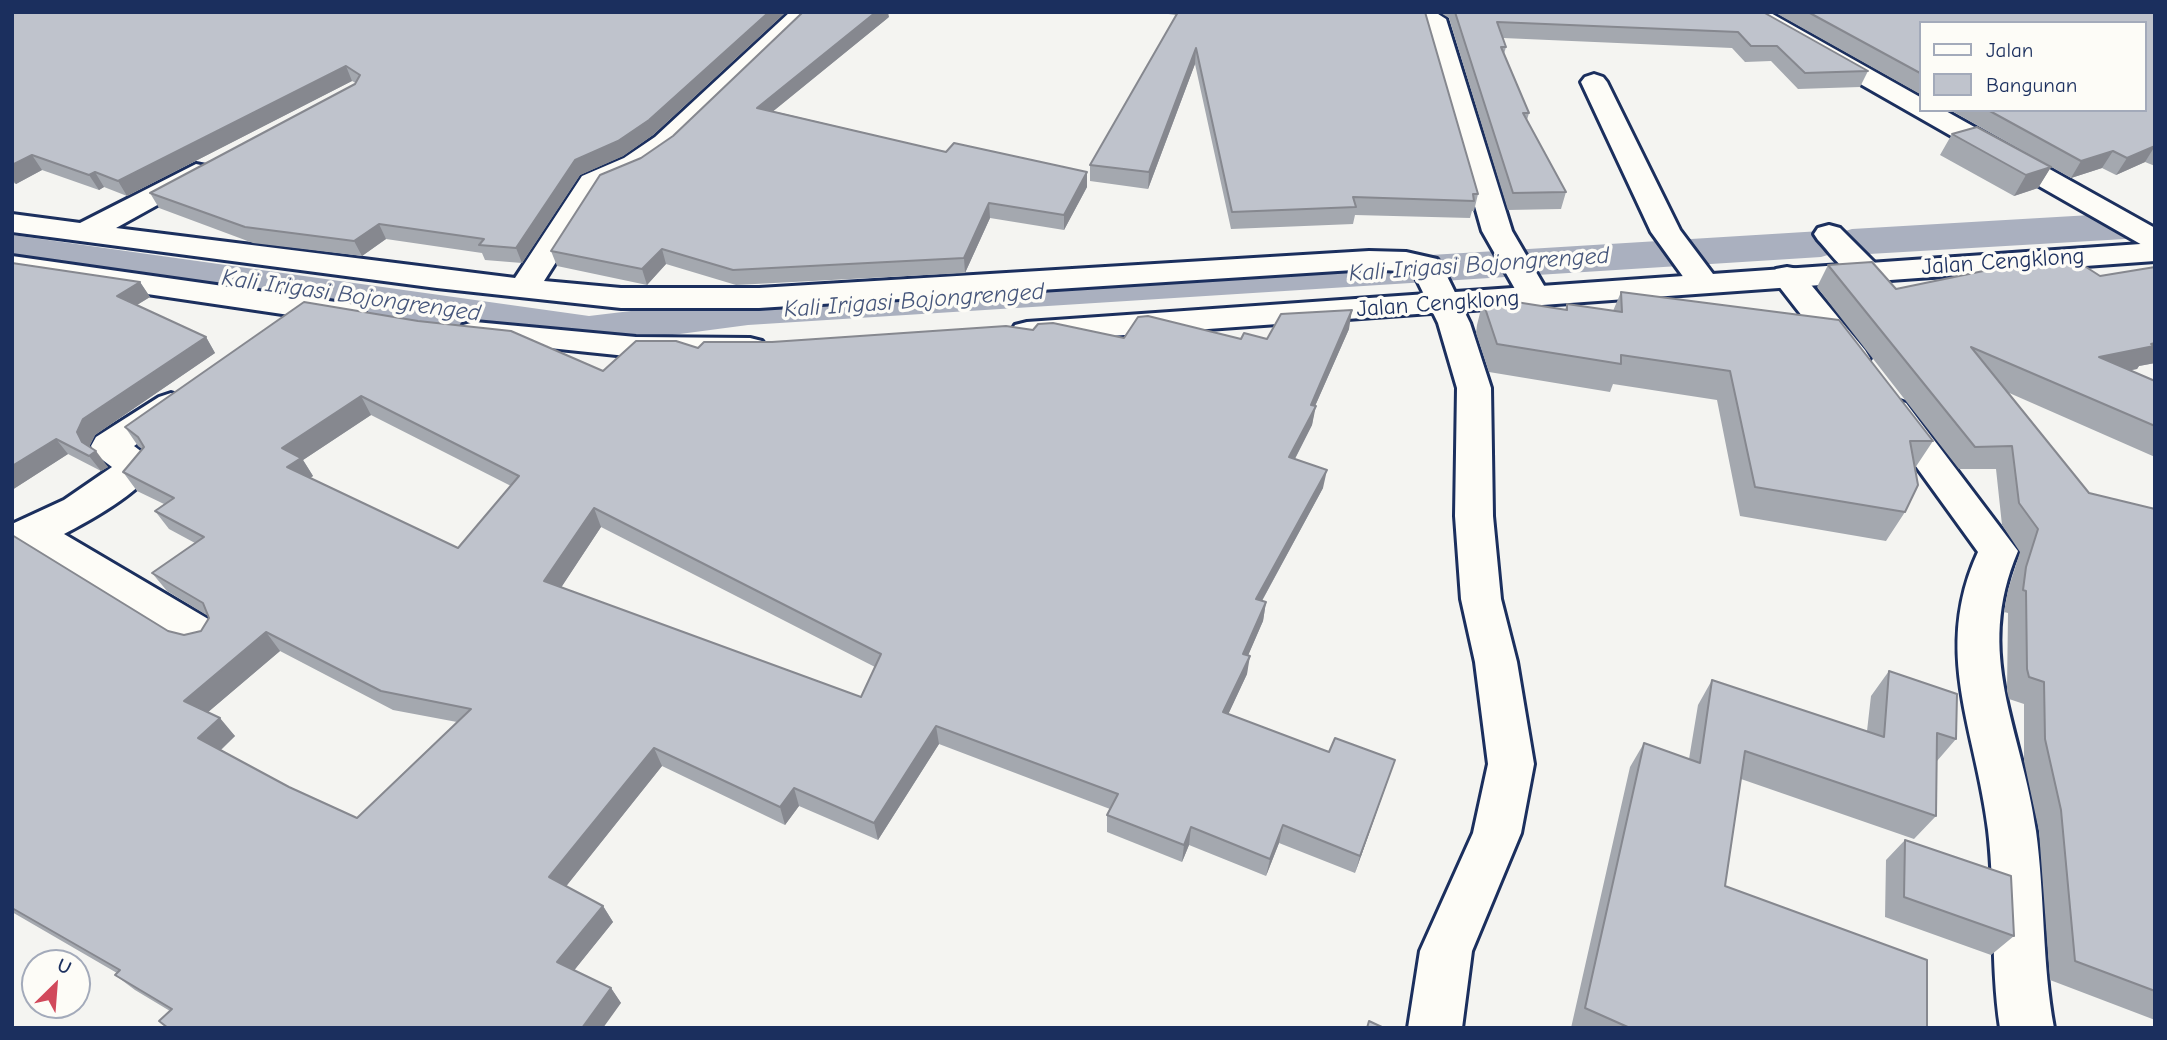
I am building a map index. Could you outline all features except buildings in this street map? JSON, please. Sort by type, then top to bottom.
[{"type":"street","points":[[523,289],[592,182],[634,164],[665,143],[804,12]]},
{"type":"street","points":[[1751,12],[1918,107]]},
{"type":"street","points":[[1434,19],[1474,161],[1497,231],[1522,275]]},
{"type":"street","points":[[1594,82],[1665,232],[1700,278]]},
{"type":"street","points":[[1927,112],[2155,240]]},
{"type":"street","points":[[85,233],[219,160]]},
{"type":"street","points":[[12,223],[523,289],[621,298],[760,298],[1370,260],[1406,261],[1426,266],[1440,300],[1454,323],[1474,388],[1474,516],[1480,585],[1496,662],[1511,764],[1497,833],[1446,951],[1435,1028]]},
{"type":"street","points":[[1829,234],[1865,271]]},
{"type":"street","name":"Jalan Cengklong","points":[[996,334],[1440,300],[1522,275],[1700,278],[1787,276],[2155,252]]},
{"type":"street","points":[[12,265],[375,318]]},
{"type":"street","points":[[1787,276],[1859,365],[1998,551],[1984,573],[1980,597],[1977,668],[2012,830],[2021,997],[2027,1028]]},
{"type":"street","points":[[270,334],[307,308]]},
{"type":"street","points":[[444,327],[636,347],[776,348]]},
{"type":"street","points":[[22,536],[119,482],[137,467],[109,446],[198,387]]},
{"type":"street","points":[[22,536],[200,635]]},
{"type":"waterway","name":"Kali Irigasi Bojongrenged","points":[[1852,242],[2125,226]]},
{"type":"waterway","name":"Kali Irigasi Bojongrenged","points":[[12,248],[589,331],[748,311],[1821,244]]}]
